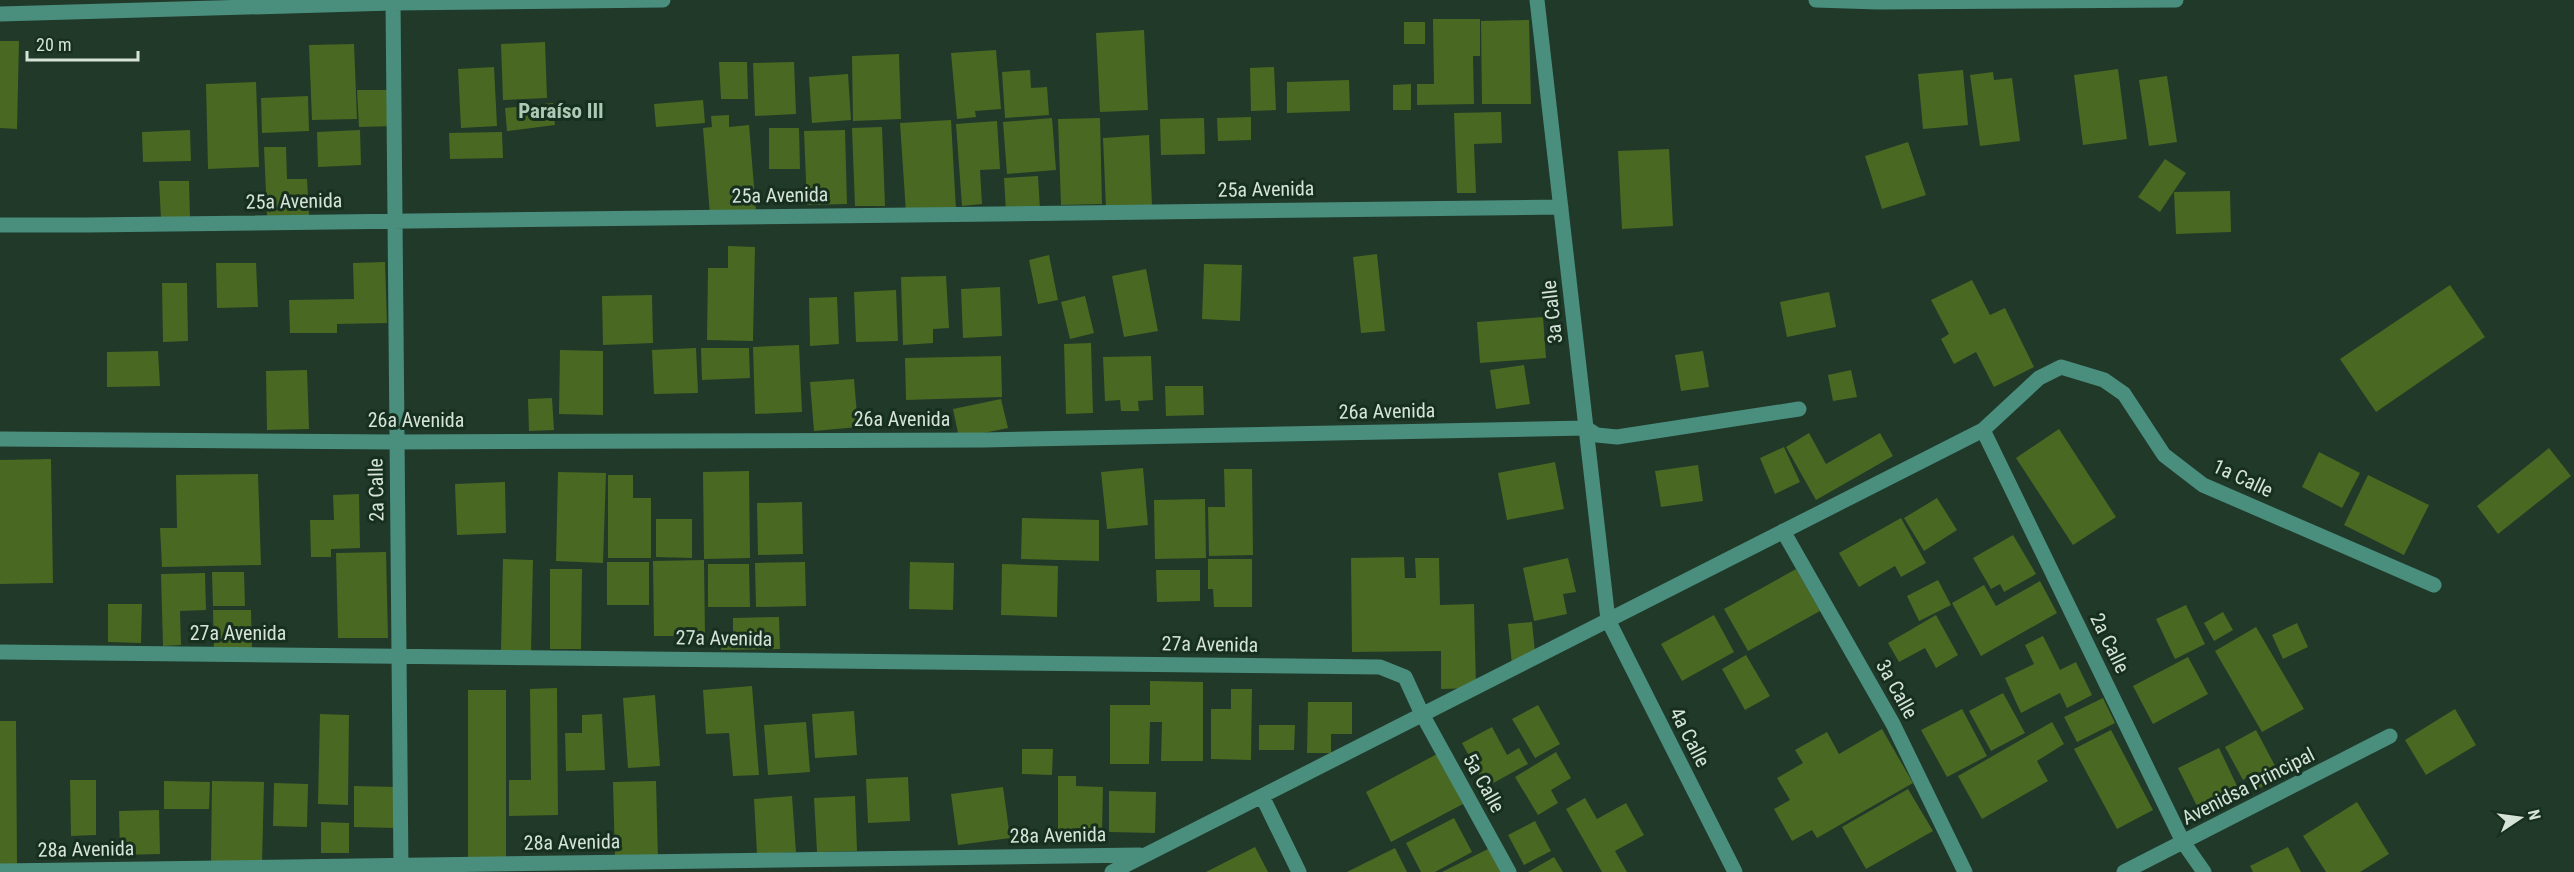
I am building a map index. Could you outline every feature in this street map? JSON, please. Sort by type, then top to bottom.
[{"type":"street","points":[[0,14],[393,1],[663,0]]},
{"type":"street","name":"3a Calle","points":[[1538,0],[1608,620]]},
{"type":"street","points":[[1816,0],[2176,0]]},
{"type":"street","name":"2a Calle","points":[[393,1],[401,869]]},
{"type":"street","name":"25a Avenida","points":[[0,225],[1561,207]]},
{"type":"street","name":"1a Calle","points":[[1112,872],[1983,430],[2039,378],[2061,366],[2104,380],[2124,393],[2164,454],[2203,485],[2434,585]]},
{"type":"street","name":"26a Avenida","points":[[0,439],[396,442],[984,440],[1586,428],[1597,435],[1617,436],[1799,409]]},
{"type":"street","name":"2a Calle","points":[[1983,430],[2183,842],[2204,872]]},
{"type":"street","name":"3a Calle","points":[[1783,531],[1893,724],[1965,872]]},
{"type":"street","name":"4a Calle","points":[[1608,620],[1735,872]]},
{"type":"street","name":"27a Avenida","points":[[0,652],[1380,667],[1405,677],[1422,714]]},
{"type":"street","name":"5a Calle","points":[[1422,714],[1509,872]]},
{"type":"street","name":"Avenidsa Principal","points":[[2124,872],[2390,736]]},
{"type":"street","points":[[1262,796],[1299,872]]},
{"type":"street","name":"28a Avenida","points":[[0,871],[401,869],[1145,855]]},
{"type":"building","points":[[1433,19],[1480,19],[1480,56],[1473,56],[1474,104],[1417,105],[1417,84],[1434,84]]},
{"type":"building","points":[[1529,20],[1531,104],[1482,104],[1481,21]]},
{"type":"building","points":[[1404,22],[1425,22],[1425,44],[1404,44]]},
{"type":"building","points":[[1144,30],[1148,110],[1100,112],[1096,33]]},
{"type":"building","points":[[0,41],[19,41],[17,129],[0,128]]},
{"type":"building","points":[[545,42],[547,98],[503,100],[501,44]]},
{"type":"building","points":[[354,44],[357,119],[312,120],[309,45]]},
{"type":"building","points":[[996,50],[1001,109],[975,111],[976,117],[957,119],[951,53]]},
{"type":"building","points":[[899,54],[901,119],[853,121],[852,56]]},
{"type":"building","points":[[719,62],[747,62],[748,99],[721,99]]},
{"type":"building","points":[[794,62],[796,114],[755,116],[753,63]]},
{"type":"building","points":[[494,67],[497,126],[461,128],[458,69]]},
{"type":"building","points":[[1274,67],[1276,110],[1251,111],[1250,68]]},
{"type":"building","points":[[2118,69],[2127,139],[2083,145],[2074,75]]},
{"type":"building","points":[[1030,70],[1031,88],[1047,87],[1049,115],[1005,118],[1002,72]]},
{"type":"building","points":[[1963,70],[1968,125],[1923,129],[1918,74]]},
{"type":"building","points":[[1993,72],[1994,80],[2012,78],[2020,141],[1980,146],[1970,75]]},
{"type":"building","points":[[848,74],[851,120],[812,123],[809,77]]},
{"type":"building","points":[[2167,76],[2177,142],[2149,146],[2139,80]]},
{"type":"building","points":[[1349,80],[1350,111],[1287,113],[1287,82]]},
{"type":"building","points":[[256,82],[259,167],[208,169],[206,84]]},
{"type":"building","points":[[1411,84],[1411,110],[1393,110],[1393,85]]},
{"type":"building","points":[[357,90],[395,90],[396,126],[359,127]]},
{"type":"building","points":[[308,96],[309,131],[262,133],[261,98]]},
{"type":"building","points":[[703,100],[705,123],[656,127],[654,104]]},
{"type":"building","points":[[553,103],[555,125],[507,131],[505,108]]},
{"type":"building","points":[[1501,112],[1502,143],[1474,144],[1476,193],[1457,193],[1454,113]]},
{"type":"building","points":[[729,115],[729,127],[749,125],[756,211],[710,215],[703,128],[712,127],[711,116]]},
{"type":"building","points":[[1251,117],[1251,140],[1218,141],[1217,118]]},
{"type":"building","points":[[1052,118],[1056,170],[1007,174],[1003,122]]},
{"type":"building","points":[[1100,118],[1102,204],[1061,205],[1058,119]]},
{"type":"building","points":[[1204,118],[1205,154],[1161,155],[1160,119]]},
{"type":"building","points":[[951,120],[956,210],[906,213],[900,123]]},
{"type":"building","points":[[997,121],[1000,169],[980,170],[982,204],[962,206],[956,124]]},
{"type":"building","points":[[882,127],[885,206],[855,206],[852,128]]},
{"type":"building","points":[[769,128],[799,128],[800,169],[769,169]]},
{"type":"building","points":[[190,130],[191,161],[143,162],[142,132]]},
{"type":"building","points":[[360,130],[361,165],[318,167],[317,132]]},
{"type":"building","points":[[845,130],[847,204],[807,205],[804,131]]},
{"type":"building","points":[[502,132],[503,158],[450,159],[449,133]]},
{"type":"building","points":[[1149,135],[1152,205],[1106,208],[1103,138]]},
{"type":"building","points":[[1908,142],[1926,195],[1882,209],[1865,156]]},
{"type":"building","points":[[264,147],[286,147],[287,179],[307,179],[309,215],[267,216]]},
{"type":"building","points":[[1669,149],[1673,226],[1622,229],[1618,151]]},
{"type":"building","points":[[2165,159],[2186,173],[2160,212],[2138,197]]},
{"type":"building","points":[[1038,176],[1040,210],[1006,212],[1004,178]]},
{"type":"building","points":[[159,181],[189,181],[190,217],[161,219]]},
{"type":"building","points":[[2230,191],[2231,232],[2176,234],[2174,192]]},
{"type":"building","points":[[728,246],[755,247],[753,341],[707,340],[708,268],[728,268]]},
{"type":"building","points":[[1377,254],[1385,331],[1361,333],[1353,257]]},
{"type":"building","points":[[1049,255],[1058,300],[1038,304],[1029,260]]},
{"type":"building","points":[[385,262],[387,323],[337,324],[337,333],[290,333],[289,300],[354,299],[353,263]]},
{"type":"building","points":[[216,263],[256,263],[258,307],[217,308]]},
{"type":"building","points":[[1204,264],[1242,265],[1240,321],[1202,319]]},
{"type":"building","points":[[1146,269],[1158,331],[1124,337],[1112,276]]},
{"type":"building","points":[[946,276],[949,328],[933,329],[933,343],[903,345],[901,277]]},
{"type":"building","points":[[1972,280],[1990,315],[2005,308],[2034,367],[1994,387],[1976,352],[1954,364],[1941,339],[1949,334],[1931,300]]},
{"type":"building","points":[[162,283],[187,283],[188,341],[163,342]]},
{"type":"building","points":[[2450,285],[2485,337],[2376,412],[2340,359]]},
{"type":"building","points":[[1000,287],[1002,336],[963,338],[961,289]]},
{"type":"building","points":[[896,290],[898,341],[856,342],[854,292]]},
{"type":"building","points":[[1829,292],[1836,327],[1787,337],[1780,302]]},
{"type":"building","points":[[652,295],[653,343],[603,345],[602,296]]},
{"type":"building","points":[[1085,296],[1094,333],[1070,339],[1061,302]]},
{"type":"building","points":[[837,297],[839,344],[810,346],[809,298]]},
{"type":"building","points":[[1543,317],[1546,358],[1480,363],[1477,322]]},
{"type":"building","points":[[1091,343],[1093,413],[1066,414],[1064,344]]},
{"type":"building","points":[[799,345],[802,412],[755,414],[753,347]]},
{"type":"building","points":[[696,348],[698,393],[654,394],[652,350]]},
{"type":"building","points":[[701,348],[749,348],[750,378],[702,380]]},
{"type":"building","points":[[560,350],[603,351],[603,415],[559,414]]},
{"type":"building","points":[[158,351],[160,386],[107,387],[107,352]]},
{"type":"building","points":[[1703,351],[1709,387],[1681,391],[1675,355]]},
{"type":"building","points":[[1001,356],[1002,397],[906,400],[905,358]]},
{"type":"building","points":[[1151,356],[1153,400],[1138,401],[1139,411],[1121,411],[1120,400],[1105,401],[1103,357]]},
{"type":"building","points":[[1524,365],[1530,404],[1496,409],[1490,370]]},
{"type":"building","points":[[307,370],[309,429],[267,430],[266,371]]},
{"type":"building","points":[[1851,370],[1857,397],[1833,401],[1828,375]]},
{"type":"building","points":[[854,379],[858,427],[814,431],[810,382]]},
{"type":"building","points":[[1165,386],[1203,386],[1204,415],[1166,416]]},
{"type":"building","points":[[552,398],[554,430],[529,431],[528,399]]},
{"type":"building","points":[[1001,399],[1008,428],[959,438],[953,409]]},
{"type":"building","points":[[2059,429],[2116,517],[2073,545],[2016,458]]},
{"type":"building","points":[[1809,433],[1826,464],[1880,433],[1893,456],[1816,500],[1786,447]]},
{"type":"building","points":[[1784,447],[1800,482],[1775,494],[1760,458]]},
{"type":"building","points":[[2549,448],[2571,476],[2498,534],[2477,506]]},
{"type":"building","points":[[2319,452],[2360,473],[2342,508],[2302,487]]},
{"type":"building","points":[[51,459],[53,583],[0,584],[0,460]]},
{"type":"building","points":[[1555,462],[1564,509],[1507,520],[1498,473]]},
{"type":"building","points":[[1698,465],[1703,501],[1661,507],[1655,471]]},
{"type":"building","points":[[1143,468],[1148,525],[1107,529],[1101,472]]},
{"type":"building","points":[[1224,469],[1252,469],[1253,555],[1209,556],[1208,507],[1225,507]]},
{"type":"building","points":[[749,471],[750,558],[704,559],[703,472]]},
{"type":"building","points":[[558,472],[606,473],[603,563],[556,561]]},
{"type":"building","points":[[258,474],[261,565],[162,567],[160,528],[177,528],[176,475]]},
{"type":"building","points":[[608,475],[633,475],[633,498],[651,498],[651,558],[608,558]]},
{"type":"building","points":[[2368,475],[2429,505],[2404,555],[2344,525]]},
{"type":"building","points":[[505,482],[506,533],[457,535],[455,484]]},
{"type":"building","points":[[359,494],[360,548],[331,549],[331,557],[311,557],[310,520],[334,520],[333,495]]},
{"type":"building","points":[[1937,498],[1957,530],[1924,551],[1904,518]]},
{"type":"building","points":[[1205,499],[1206,558],[1155,559],[1154,500]]},
{"type":"building","points":[[802,502],[803,554],[758,555],[757,503]]},
{"type":"building","points":[[1022,518],[1099,520],[1099,561],[1021,559]]},
{"type":"building","points":[[1901,518],[1926,563],[1901,577],[1895,566],[1859,587],[1839,553]]},
{"type":"building","points":[[656,519],[692,519],[692,558],[656,557]]},
{"type":"building","points":[[2013,535],[2036,574],[2004,592],[2000,584],[1991,589],[1973,558]]},
{"type":"building","points":[[386,552],[388,638],[338,638],[336,553]]},
{"type":"building","points":[[1404,557],[1405,578],[1416,578],[1415,558],[1439,558],[1440,605],[1474,604],[1476,688],[1441,689],[1441,651],[1352,652],[1351,558]]},
{"type":"building","points":[[1568,558],[1576,592],[1563,594],[1567,614],[1534,621],[1523,568]]},
{"type":"building","points":[[503,559],[533,560],[531,651],[501,650]]},
{"type":"building","points":[[1208,559],[1252,559],[1252,607],[1214,607],[1213,589],[1208,589]]},
{"type":"building","points":[[704,560],[705,636],[654,636],[653,561]]},
{"type":"building","points":[[607,562],[649,562],[649,605],[607,605]]},
{"type":"building","points":[[805,562],[806,606],[756,607],[755,563]]},
{"type":"building","points":[[910,562],[954,563],[953,610],[909,609]]},
{"type":"building","points":[[708,564],[749,564],[750,607],[708,607]]},
{"type":"building","points":[[1002,564],[1058,566],[1057,617],[1001,615]]},
{"type":"building","points":[[550,569],[582,569],[581,649],[550,649]]},
{"type":"building","points":[[1796,569],[1820,611],[1748,651],[1724,609]]},
{"type":"building","points":[[1156,570],[1200,570],[1200,601],[1157,602]]},
{"type":"building","points":[[212,572],[244,572],[245,606],[213,606]]},
{"type":"building","points":[[205,573],[206,610],[180,611],[181,645],[163,646],[161,574]]},
{"type":"building","points":[[1938,580],[1951,605],[1919,621],[1907,596]]},
{"type":"building","points":[[2040,581],[2057,613],[1981,656],[1952,603],[1984,585],[1996,606]]},
{"type":"building","points":[[108,604],[142,604],[141,643],[108,642]]},
{"type":"building","points":[[2186,605],[2205,644],[2175,659],[2156,619]]},
{"type":"building","points":[[213,610],[251,610],[252,649],[214,649]]},
{"type":"building","points":[[2223,612],[2233,630],[2214,641],[2204,623]]},
{"type":"building","points":[[1714,615],[1734,652],[1682,681],[1661,644]]},
{"type":"building","points":[[1936,615],[1958,655],[1936,668],[1925,648],[1899,662],[1888,643]]},
{"type":"building","points":[[779,617],[780,649],[721,650],[720,634],[733,634],[733,618]]},
{"type":"building","points":[[1532,622],[1536,663],[1512,665],[1508,624]]},
{"type":"building","points":[[2297,623],[2308,647],[2283,659],[2272,635]]},
{"type":"building","points":[[2256,627],[2304,709],[2262,732],[2215,651]]},
{"type":"building","points":[[2043,636],[2060,670],[2076,662],[2092,695],[2067,708],[2060,693],[2021,713],[2005,678],[2034,664],[2025,645]]},
{"type":"building","points":[[1746,655],[1770,696],[1745,710],[1722,669]]},
{"type":"building","points":[[2188,657],[2208,694],[2153,724],[2133,686]]},
{"type":"building","points":[[1150,681],[1203,682],[1203,761],[1161,761],[1162,722],[1150,722],[1149,764],[1110,764],[1110,705],[1150,705]]},
{"type":"building","points":[[752,686],[759,775],[733,776],[729,733],[706,734],[703,690]]},
{"type":"building","points":[[557,688],[558,815],[509,816],[509,780],[531,780],[530,689]]},
{"type":"building","points":[[1231,689],[1252,689],[1251,760],[1211,759],[1211,709],[1231,709]]},
{"type":"building","points":[[468,690],[506,690],[506,862],[468,862]]},
{"type":"building","points":[[2003,693],[2025,733],[1991,751],[1969,711]]},
{"type":"building","points":[[655,695],[660,766],[628,768],[623,698]]},
{"type":"building","points":[[2103,698],[2115,723],[2077,742],[2064,717]]},
{"type":"building","points":[[1308,702],[1352,702],[1352,734],[1331,734],[1331,753],[1307,753]]},
{"type":"building","points":[[1538,705],[1560,744],[1535,758],[1512,719]]},
{"type":"building","points":[[1962,709],[1987,756],[1947,777],[1921,730]]},
{"type":"building","points":[[2455,709],[2476,745],[2426,775],[2405,740]]},
{"type":"building","points":[[854,711],[857,755],[815,758],[812,714]]},
{"type":"building","points":[[320,714],[349,715],[348,805],[318,804]]},
{"type":"building","points":[[602,714],[605,770],[566,771],[565,733],[582,733],[582,715]]},
{"type":"building","points":[[0,721],[16,721],[17,864],[0,864]]},
{"type":"building","points":[[806,722],[810,772],[768,775],[764,725]]},
{"type":"building","points":[[2052,722],[2064,744],[2037,761],[2048,781],[1982,819],[1958,776]]},
{"type":"building","points":[[1259,725],[1295,725],[1294,750],[1259,750]]},
{"type":"building","points":[[1492,727],[1507,755],[1519,748],[1528,764],[1486,787],[1462,743]]},
{"type":"building","points":[[1882,729],[1913,783],[1817,838],[1812,830],[1792,841],[1774,809],[1790,800],[1777,778],[1803,763],[1795,750],[1827,732],[1839,754]]},
{"type":"building","points":[[2111,730],[2153,810],[2117,829],[2074,749]]},
{"type":"building","points":[[2256,730],[2281,777],[2258,789],[2250,775],[2243,780],[2225,747]]},
{"type":"building","points":[[2219,748],[2237,786],[2197,806],[2178,768]]},
{"type":"building","points":[[1022,749],[1053,749],[1052,775],[1022,774]]},
{"type":"building","points":[[1556,752],[1571,778],[1551,790],[1558,803],[1538,815],[1515,777]]},
{"type":"building","points":[[1437,754],[1463,804],[1391,842],[1366,792]]},
{"type":"building","points":[[1058,776],[1076,776],[1076,786],[1103,787],[1102,833],[1058,833]]},
{"type":"building","points":[[908,777],[910,821],[868,823],[866,779]]},
{"type":"building","points":[[70,780],[96,780],[96,835],[71,836]]},
{"type":"building","points":[[164,781],[210,782],[209,809],[164,809]]},
{"type":"building","points":[[212,781],[264,782],[262,865],[211,864]]},
{"type":"building","points":[[656,781],[658,859],[615,860],[613,782]]},
{"type":"building","points":[[274,783],[308,784],[307,827],[273,826]]},
{"type":"building","points":[[354,786],[397,787],[397,828],[354,827]]},
{"type":"building","points":[[1003,787],[1010,838],[958,845],[951,794]]},
{"type":"building","points":[[1908,789],[1933,831],[1866,869],[1842,827]]},
{"type":"building","points":[[1109,791],[1156,792],[1155,833],[1109,832]]},
{"type":"building","points":[[792,796],[796,852],[757,854],[754,799]]},
{"type":"building","points":[[855,796],[857,851],[817,852],[814,798]]},
{"type":"building","points":[[1585,798],[1597,819],[1626,803],[1644,835],[1615,851],[1627,872],[1602,872],[1566,809]]},
{"type":"building","points":[[2357,802],[2389,854],[2360,872],[2326,872],[2303,836]]},
{"type":"building","points":[[159,810],[160,854],[120,855],[119,811]]},
{"type":"building","points":[[1454,818],[1472,852],[1435,872],[1421,872],[1406,843]]},
{"type":"building","points":[[1535,821],[1551,851],[1524,865],[1508,835]]},
{"type":"building","points":[[321,822],[349,823],[349,853],[321,853]]},
{"type":"building","points":[[1255,847],[1268,872],[1206,872]]},
{"type":"building","points":[[1492,847],[1504,872],[1442,872]]},
{"type":"building","points":[[2288,847],[2301,872],[2253,872],[2250,866]]},
{"type":"building","points":[[1395,848],[1407,872],[1347,872]]},
{"type":"building","points":[[1554,857],[1563,872],[1528,872]]},
{"type":"district","name":"Paraíso III","points":[[561,111]]}]
